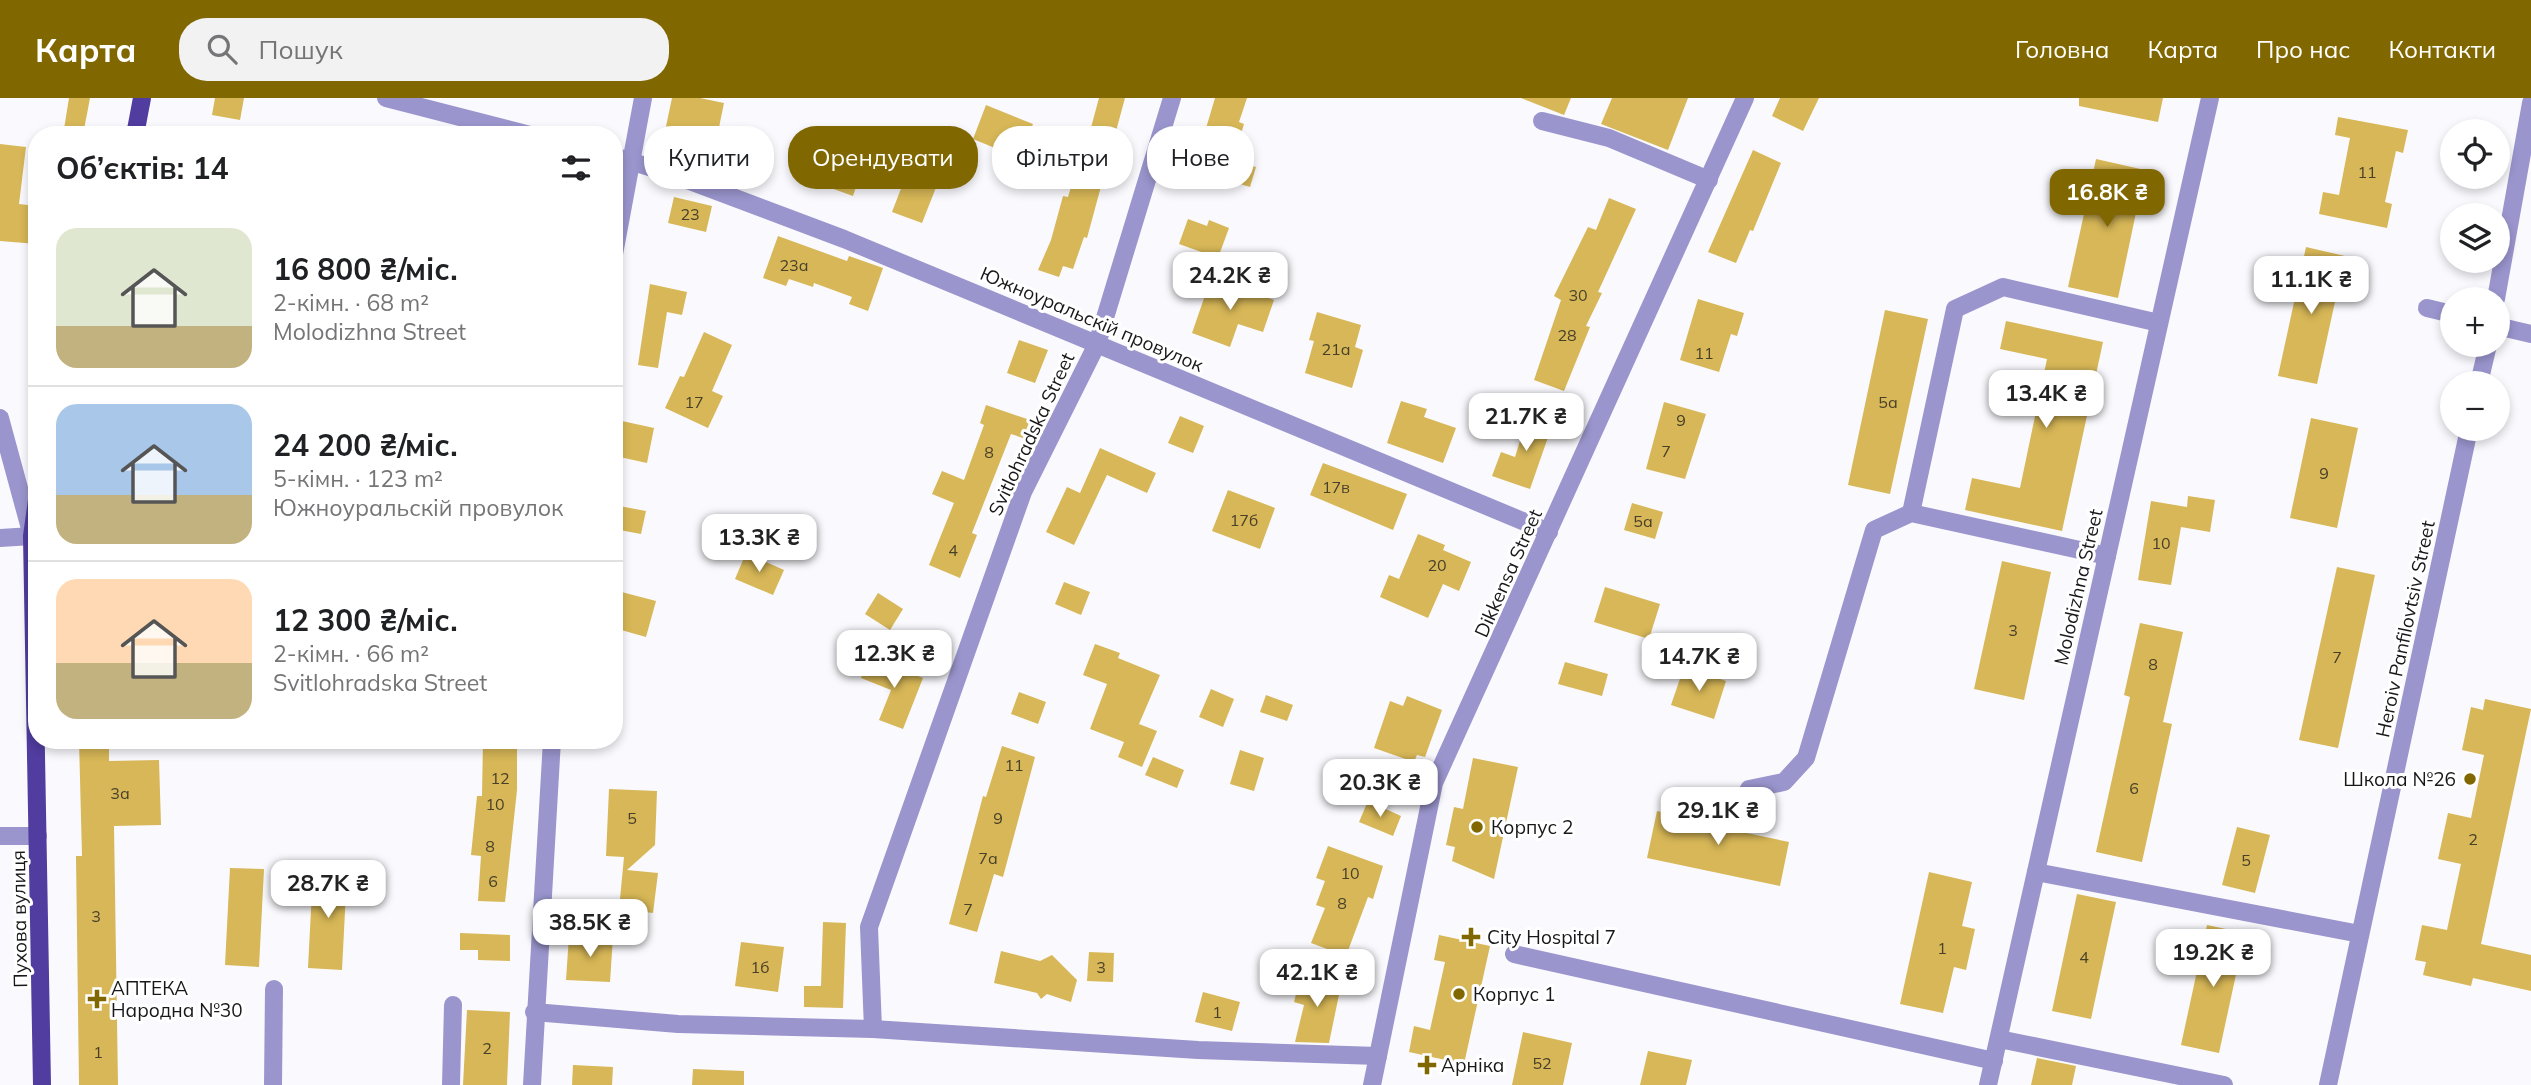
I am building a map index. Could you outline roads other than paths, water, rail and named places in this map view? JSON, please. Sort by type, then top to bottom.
[{"type":"main road","points":[[137,126],[142,98]]},
{"type":"main road","name":"Пухова вулиця","points":[[36,749],[42,1085]]},
{"type":"street","points":[[386,98],[495,126]]},
{"type":"street","points":[[623,155],[643,98]]},
{"type":"street","name":"Svitlohradska Street","points":[[873,1029],[869,927],[1023,492],[1097,344],[1172,98]]},
{"type":"street","name":"Dikkensa Street","points":[[1372,1085],[1434,783],[1745,98]]},
{"type":"street","name":"Molodizhna Street","points":[[1988,1085],[2210,98]]},
{"type":"street","points":[[2498,287],[2531,103]]},
{"type":"street","points":[[1542,121],[1609,138],[1709,180]]},
{"type":"street","name":"Южноуральскій провулок","points":[[623,158],[844,239],[1549,532]]},
{"type":"street","points":[[1911,513],[1955,309],[2003,287],[2159,323]]},
{"type":"street","points":[[2427,308],[2440,311]]},
{"type":"street","points":[[2510,329],[2531,334]]},
{"type":"street","points":[[0,418],[28,521]]},
{"type":"street","name":"Heroiv Panfilovtsiv Street","points":[[2328,1085],[2466,441]]},
{"type":"street","points":[[1739,807],[1749,789],[1784,782],[1806,758],[1874,530],[1911,513],[2107,556]]},
{"type":"street","points":[[0,538],[28,536]]},
{"type":"street","points":[[532,1085],[534,1012],[551,749]]},
{"type":"street","points":[[0,836],[38,836]]},
{"type":"street","points":[[2036,872],[2360,934]]},
{"type":"street","points":[[1514,954],[1994,1061]]},
{"type":"street","points":[[273,1085],[274,989]]},
{"type":"street","points":[[451,1085],[453,1005]]},
{"type":"street","points":[[534,1012],[678,1024],[873,1029],[1198,1050],[1378,1056]]},
{"type":"street","points":[[1999,1039],[2224,1085]]},
{"type":"place","name":"Школа №26","points":[[2470,779]]},
{"type":"place","name":"Корпус 2","points":[[1477,827]]},
{"type":"place","name":"City Hospital 7","points":[[1471,937]]},
{"type":"place","name":"Корпус 1","points":[[1459,994]]},
{"type":"place","name":"АПТЕКА Народна №30","points":[[97,999]]},
{"type":"place","name":"Арніка","points":[[1427,1065]]}]
